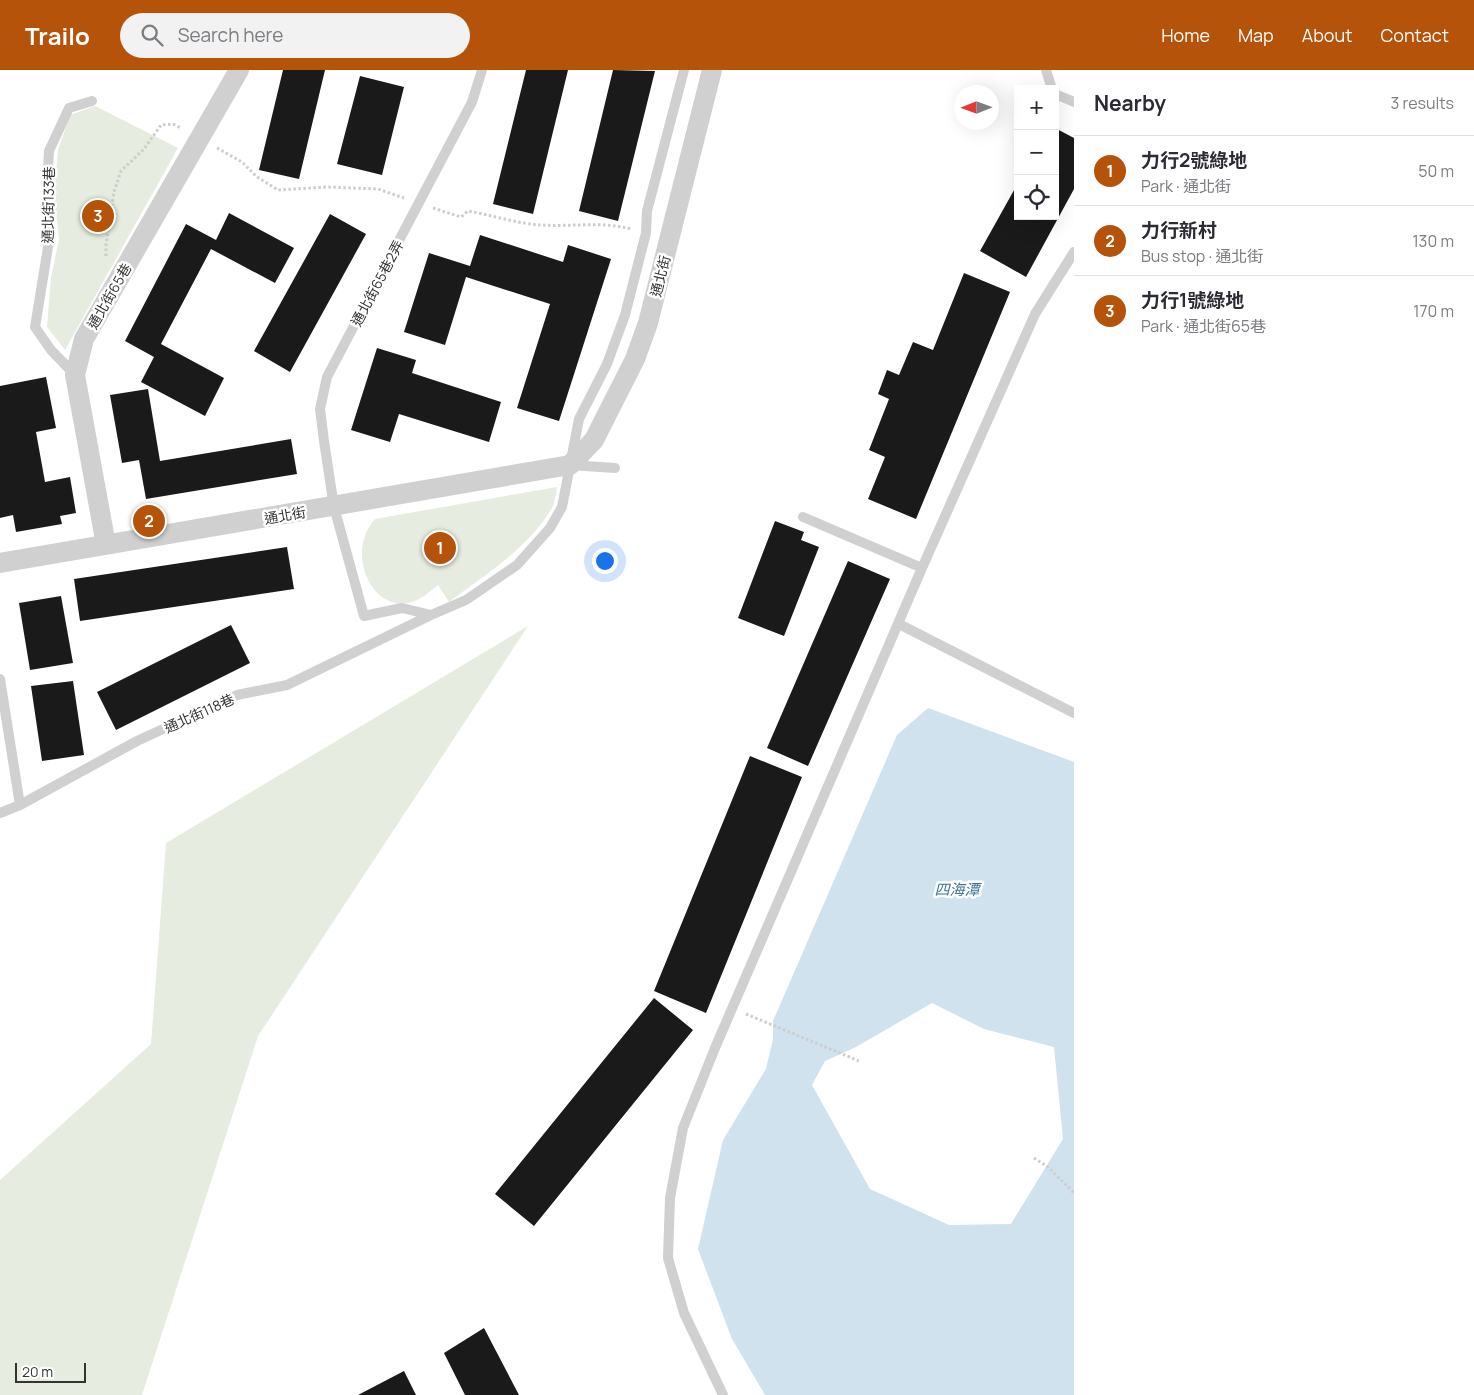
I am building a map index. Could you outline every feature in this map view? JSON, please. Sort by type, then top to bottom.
[{"type":"street","name":"通北街65巷","points":[[106,545],[75,374],[84,340],[238,70]]},
{"type":"street","name":"通北街","points":[[0,563],[570,465],[594,440],[635,359],[645,332],[712,70]]},
{"type":"lane","name":"通北街65巷2弄","points":[[334,506],[320,409],[327,377],[472,102],[482,70]]},
{"type":"lane","name":"通北街","points":[[570,465],[579,419],[607,364],[626,314],[646,233],[647,211],[684,70]]},
{"type":"lane","points":[[1046,70],[1051,85]]},
{"type":"lane","points":[[1059,96],[1074,102]]},
{"type":"lane","name":"通北街133巷","points":[[75,374],[51,350],[34,327],[50,235],[47,186],[49,151],[69,108],[92,101]]},
{"type":"lane","points":[[724,1395],[684,1314],[668,1258],[670,1198],[683,1128],[732,1008],[922,568],[1035,314],[1074,252]]},
{"type":"lane","points":[[570,465],[615,468]]},
{"type":"lane","name":"通北街118巷","points":[[0,814],[20,806],[137,741],[237,696],[287,685],[466,600],[517,564],[550,528],[562,507],[570,465]]},
{"type":"lane","points":[[334,506],[364,616],[402,608],[431,615]]},
{"type":"lane","points":[[803,517],[922,568]]},
{"type":"lane","points":[[899,624],[1074,713]]},
{"type":"lane","points":[[0,679],[20,806]]},
{"type":"path","points":[[106,264],[107,237],[114,192],[121,171],[144,149],[161,125],[173,124],[242,162],[256,177],[278,190],[327,187],[378,189],[461,217],[468,211],[540,225],[571,224],[596,226],[614,224],[646,233]]},
{"type":"path","points":[[732,1008],[859,1061]]},
{"type":"path","points":[[1034,1158],[1048,1167],[1074,1193]]},
{"type":"shaded area","points":[[95,106],[178,148],[65,350],[47,327],[51,278],[59,239],[54,194],[58,150],[70,115]]},
{"type":"shaded area","points":[[557,487],[553,506],[543,521],[520,547],[449,602],[438,585],[416,600],[408,603],[396,603],[377,593],[370,584],[362,562],[362,550],[366,533],[375,519]]},
{"type":"shaded area","points":[[528,626],[258,1036],[142,1395],[0,1395],[0,1180],[151,1044],[166,843]]},
{"type":"water","name":"四海潭","points":[[928,708],[1074,762],[1074,1395],[765,1395],[732,1339],[698,1249],[723,1140],[766,1069],[773,1039],[773,1021],[897,735]],"holes":[[[932,1003],[984,1029],[1054,1047],[1063,1139],[1011,1224],[949,1225],[870,1189],[812,1085],[825,1061],[856,1047]]]},
{"type":"building","points":[[283,70],[325,70],[299,179],[259,170]]},
{"type":"building","points":[[526,70],[568,70],[533,214],[493,204]]},
{"type":"building","points":[[613,70],[655,71],[618,221],[579,211]]},
{"type":"building","points":[[360,76],[404,87],[382,175],[337,164]]},
{"type":"building","points":[[1059,130],[1074,138],[1074,189],[1059,216]]},
{"type":"building","points":[[1014,190],[1014,220],[1057,220],[1026,277],[980,251]]},
{"type":"building","points":[[229,213],[294,248],[275,283],[211,249],[161,344],[224,378],[205,416],[141,382],[154,357],[125,341],[186,224],[216,240]]},
{"type":"building","points":[[330,214],[366,234],[290,372],[254,351]]},
{"type":"building","points":[[480,235],[563,262],[568,245],[611,259],[559,421],[517,408],[550,304],[466,277],[445,345],[404,332],[429,253],[470,266]]},
{"type":"building","points":[[964,273],[1010,292],[916,519],[868,499],[885,457],[869,450],[889,399],[878,394],[887,370],[899,375],[913,342],[933,350]]},
{"type":"building","points":[[377,348],[416,360],[412,373],[501,402],[489,442],[399,414],[390,442],[351,430]]},
{"type":"building","points":[[46,377],[56,428],[36,432],[45,482],[70,477],[76,513],[60,516],[62,524],[16,532],[13,515],[0,518],[0,386]]},
{"type":"building","points":[[148,389],[160,461],[291,439],[297,474],[146,499],[139,460],[122,463],[110,395]]},
{"type":"building","points":[[775,521],[804,532],[801,540],[819,547],[784,636],[738,618]]},
{"type":"building","points":[[287,547],[294,589],[80,621],[74,579]]},
{"type":"building","points":[[848,561],[890,579],[808,766],[767,748]]},
{"type":"building","points":[[61,596],[73,663],[30,670],[19,603]]},
{"type":"building","points":[[231,625],[250,663],[116,730],[97,692]]},
{"type":"building","points":[[73,681],[84,755],[42,761],[31,686]]},
{"type":"building","points":[[750,756],[802,777],[706,1013],[654,991]]},
{"type":"building","points":[[654,998],[693,1030],[534,1226],[495,1194]]},
{"type":"building","points":[[484,1328],[519,1395],[465,1395],[444,1353]]},
{"type":"building","points":[[404,1371],[416,1395],[358,1395]]},
{"type":"place","name":"力行1號綠地","points":[[98,216]]},
{"type":"place","name":"力行新村","points":[[149,521]]},
{"type":"place","name":"力行2號綠地","points":[[440,548]]}]
